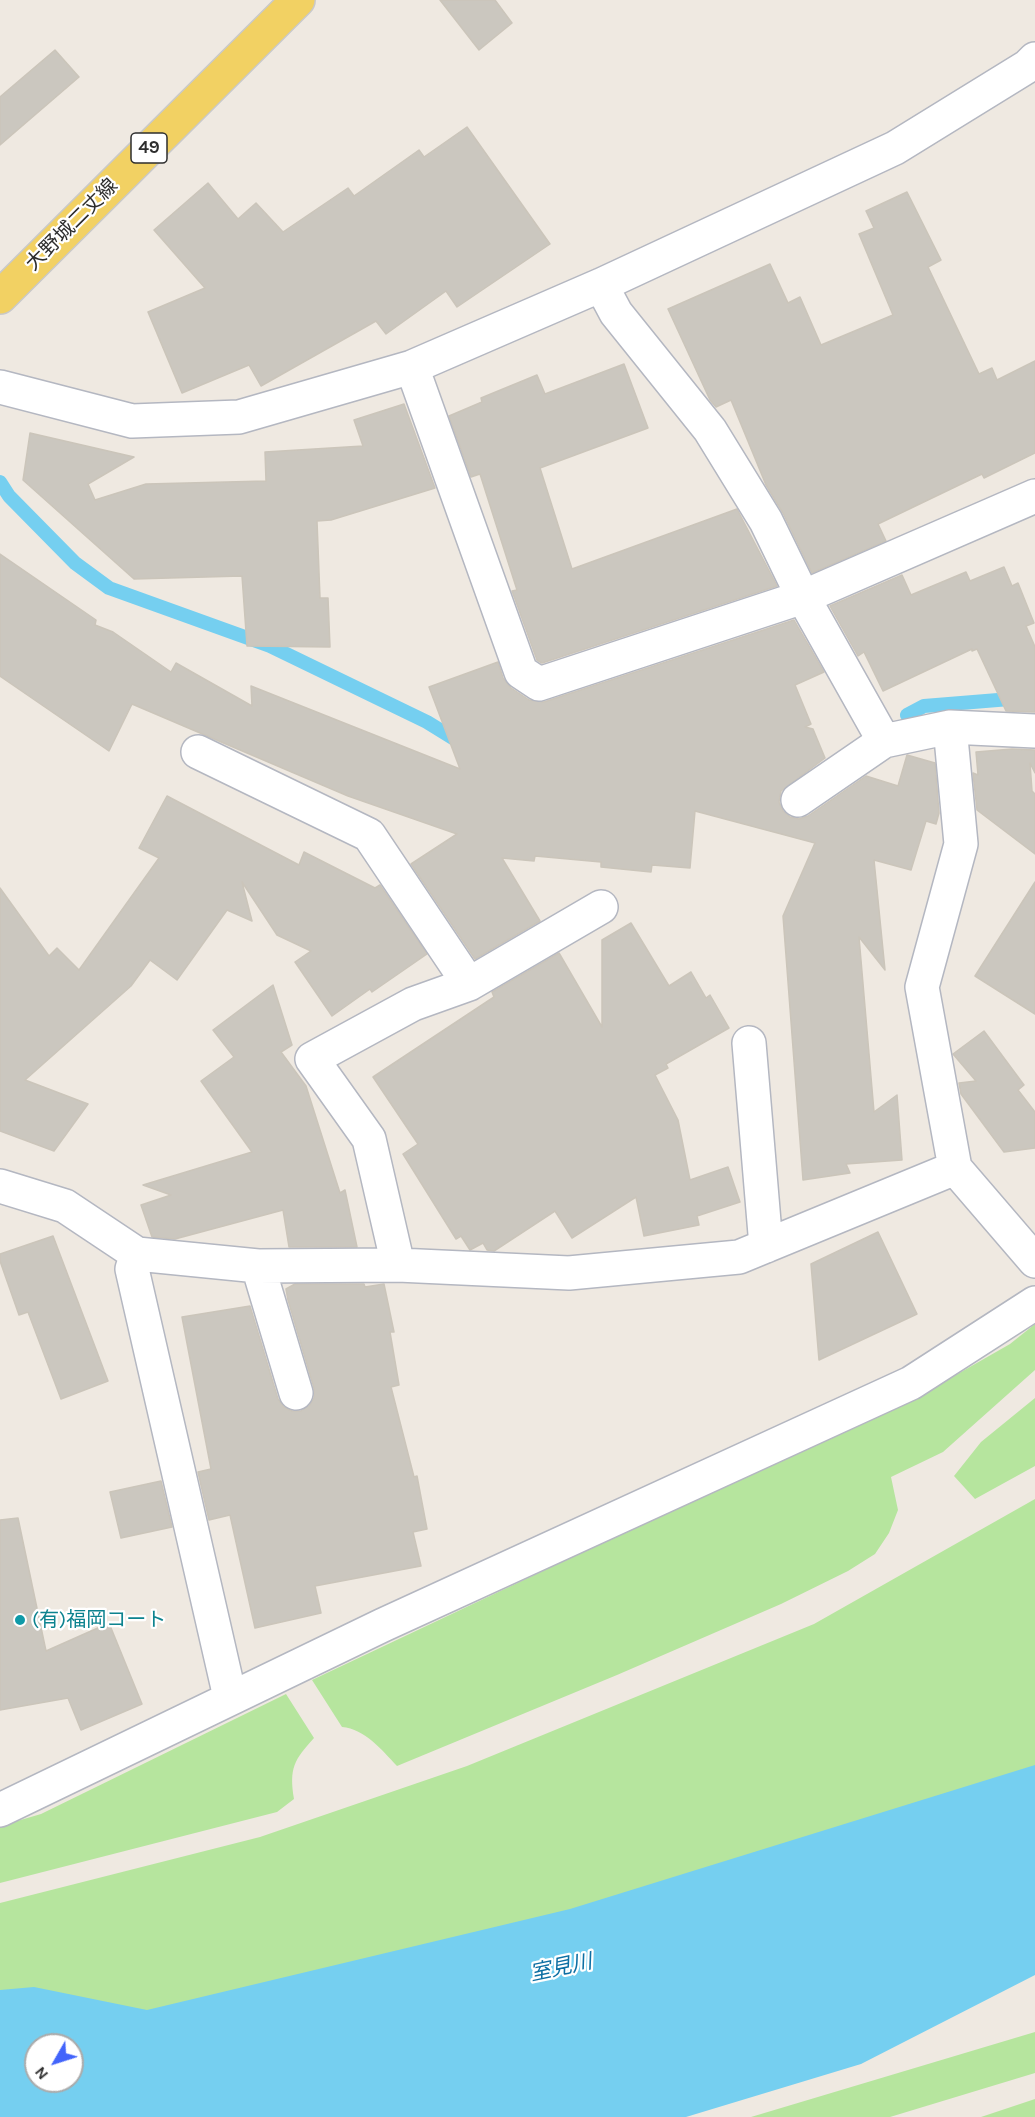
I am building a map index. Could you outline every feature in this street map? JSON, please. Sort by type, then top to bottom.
[{"type":"main road","name":"大野城二丈線","points":[[0,297],[298,0]]},
{"type":"street","points":[[0,387],[132,421],[239,417],[412,367],[601,285],[895,148],[1028,66],[1035,58]]},
{"type":"street","points":[[601,285],[616,313],[710,430],[766,521],[803,597],[884,741]]},
{"type":"street","points":[[412,367],[521,672],[539,684],[803,597],[1035,496]]},
{"type":"street","points":[[950,727],[960,844],[922,987],[955,1168],[1035,1261]]},
{"type":"street","points":[[798,800],[884,741],[950,727],[1035,731]]},
{"type":"street","points":[[198,752],[369,835],[469,984]]},
{"type":"street","points":[[398,1265],[369,1139],[312,1059],[413,1004],[469,984],[601,907]]},
{"type":"street","points":[[749,1043],[766,1246]]},
{"type":"street","points":[[0,1186],[65,1206],[136,1254],[258,1266],[398,1265],[569,1273],[739,1257],[955,1168]]},
{"type":"street","points":[[136,1254],[132,1269],[230,1697]]},
{"type":"street","points":[[258,1266],[296,1393]]},
{"type":"street","points":[[0,1810],[230,1697],[911,1383],[1035,1303]]},
{"type":"green space","points":[[1035,1324],[1035,1370],[943,1452],[891,1477],[898,1510],[889,1533],[875,1554],[848,1571],[781,1604],[397,1766],[366,1736],[342,1727],[312,1680],[947,1380],[1010,1344]]},
{"type":"green space","points":[[1035,1398],[1035,1466],[975,1499],[954,1476],[981,1442]]},
{"type":"green space","points":[[1035,1499],[1035,1778],[214,2017],[0,2022],[0,1903],[260,1837],[467,1766],[814,1624]]},
{"type":"green space","points":[[286,1694],[314,1738],[295,1765],[292,1779],[294,1799],[277,1812],[0,1883],[0,1826],[41,1814]]},
{"type":"green space","points":[[1035,2032],[1035,2073],[890,2117],[751,2117]]},
{"type":"green space","points":[[1035,2099],[1035,2117],[981,2117]]},
{"type":"water","name":"室見川","points":[[1035,1765],[1035,1975],[861,2064],[686,2117],[0,2117],[0,1990],[34,1987],[147,2010],[570,1909]]},
{"type":"building","points":[[440,0],[495,0],[512,23],[479,50]]},
{"type":"building","points":[[55,50],[79,77],[0,145],[0,97]]},
{"type":"building","points":[[467,127],[550,244],[457,307],[446,291],[386,334],[376,321],[261,386],[249,365],[182,393],[148,312],[205,288],[154,230],[208,183],[238,219],[256,203],[283,232],[348,188],[354,196],[419,150],[424,157]]},
{"type":"building","points":[[907,192],[941,260],[928,267],[979,374],[992,368],[997,380],[1035,361],[1035,453],[984,478],[982,474],[878,524],[886,541],[812,573],[783,513],[766,485],[731,400],[716,407],[710,400],[668,309],[770,264],[788,303],[800,297],[821,345],[893,315],[859,234],[874,228],[866,211]]},
{"type":"building","points":[[624,364],[648,428],[540,468],[572,569],[737,509],[777,586],[542,663],[537,660],[512,591],[517,590],[480,474],[471,477],[449,416],[482,402],[481,398],[537,375],[545,394]]},
{"type":"building","points":[[404,404],[435,488],[331,520],[317,521],[320,598],[328,598],[330,647],[247,646],[242,576],[134,579],[23,480],[30,433],[134,457],[88,484],[95,500],[146,484],[266,481],[265,452],[363,446],[354,420]]},
{"type":"building","points":[[0,554],[96,620],[95,625],[113,632],[171,672],[176,663],[252,706],[251,686],[460,769],[429,687],[498,662],[503,678],[511,688],[529,700],[544,702],[794,620],[824,672],[795,685],[811,724],[805,727],[813,729],[825,758],[781,791],[779,802],[783,811],[790,817],[799,819],[808,816],[866,776],[898,786],[907,755],[935,763],[939,813],[936,824],[926,821],[911,870],[874,860],[885,970],[859,937],[874,1112],[897,1095],[902,1160],[846,1164],[850,1173],[803,1180],[783,916],[815,843],[695,811],[690,868],[652,865],[651,872],[601,867],[601,862],[535,856],[534,861],[502,858],[540,921],[475,959],[411,864],[457,834],[348,796],[132,704],[109,751],[0,676]]},
{"type":"building","points":[[1004,567],[1012,586],[1018,583],[1034,623],[1026,626],[1035,647],[1035,712],[1006,711],[977,649],[972,651],[972,649],[883,691],[864,652],[858,656],[830,606],[902,575],[911,595],[966,572],[970,581]]},
{"type":"building","points":[[1035,750],[1035,773],[1030,763],[1032,791],[1035,794],[1035,854],[977,810],[973,773],[978,775],[976,752]]},
{"type":"building","points":[[167,796],[299,865],[304,852],[375,888],[380,885],[427,954],[372,992],[370,989],[332,1016],[295,962],[311,951],[277,935],[242,882],[252,921],[227,910],[177,980],[150,960],[131,986],[25,1080],[88,1104],[54,1151],[0,1131],[0,888],[49,956],[57,948],[79,970],[159,858],[139,848]]},
{"type":"building","points":[[1035,882],[1035,1014],[975,976]]},
{"type":"building","points":[[631,923],[669,986],[691,972],[706,998],[710,995],[729,1028],[666,1064],[668,1068],[655,1075],[678,1120],[690,1180],[728,1167],[740,1202],[697,1216],[699,1225],[644,1236],[636,1197],[572,1238],[555,1211],[494,1251],[487,1250],[483,1243],[470,1250],[461,1236],[456,1239],[403,1154],[418,1144],[373,1077],[494,997],[492,992],[559,953],[602,1027],[602,940]]},
{"type":"building","points":[[273,985],[292,1045],[281,1052],[306,1086],[340,1193],[345,1190],[357,1247],[289,1247],[283,1210],[175,1239],[152,1237],[141,1205],[171,1195],[143,1185],[252,1152],[201,1081],[234,1057],[213,1030]]},
{"type":"building","points":[[984,1031],[1024,1085],[1018,1090],[1035,1112],[1035,1148],[1004,1152],[961,1094],[959,1083],[976,1081],[953,1054]]},
{"type":"building","points":[[878,1232],[917,1314],[819,1360],[811,1264]]},
{"type":"building","points":[[53,1236],[108,1381],[61,1399],[28,1312],[19,1315],[0,1261],[0,1254]]},
{"type":"building","points":[[295,1284],[364,1284],[365,1287],[384,1284],[394,1332],[390,1332],[399,1385],[391,1387],[414,1477],[417,1476],[427,1529],[413,1532],[421,1566],[315,1586],[321,1613],[255,1628],[230,1515],[209,1520],[198,1472],[211,1469],[182,1317],[250,1306],[278,1399],[284,1407],[292,1411],[301,1411],[310,1405],[314,1398],[314,1388],[288,1300],[286,1289]]},
{"type":"building","points":[[161,1481],[172,1527],[121,1538],[110,1492]]},
{"type":"building","points":[[18,1518],[46,1651],[109,1623],[142,1704],[81,1730],[68,1698],[0,1710],[0,1520]]},
{"type":"waterway","points":[[0,482],[9,496],[75,563],[109,588],[270,646],[427,722],[461,743]]},
{"type":"waterway","points":[[907,715],[924,706],[1035,697]]},
{"type":"place","name":"(有)福岡コート","points":[[20,1620]]}]
